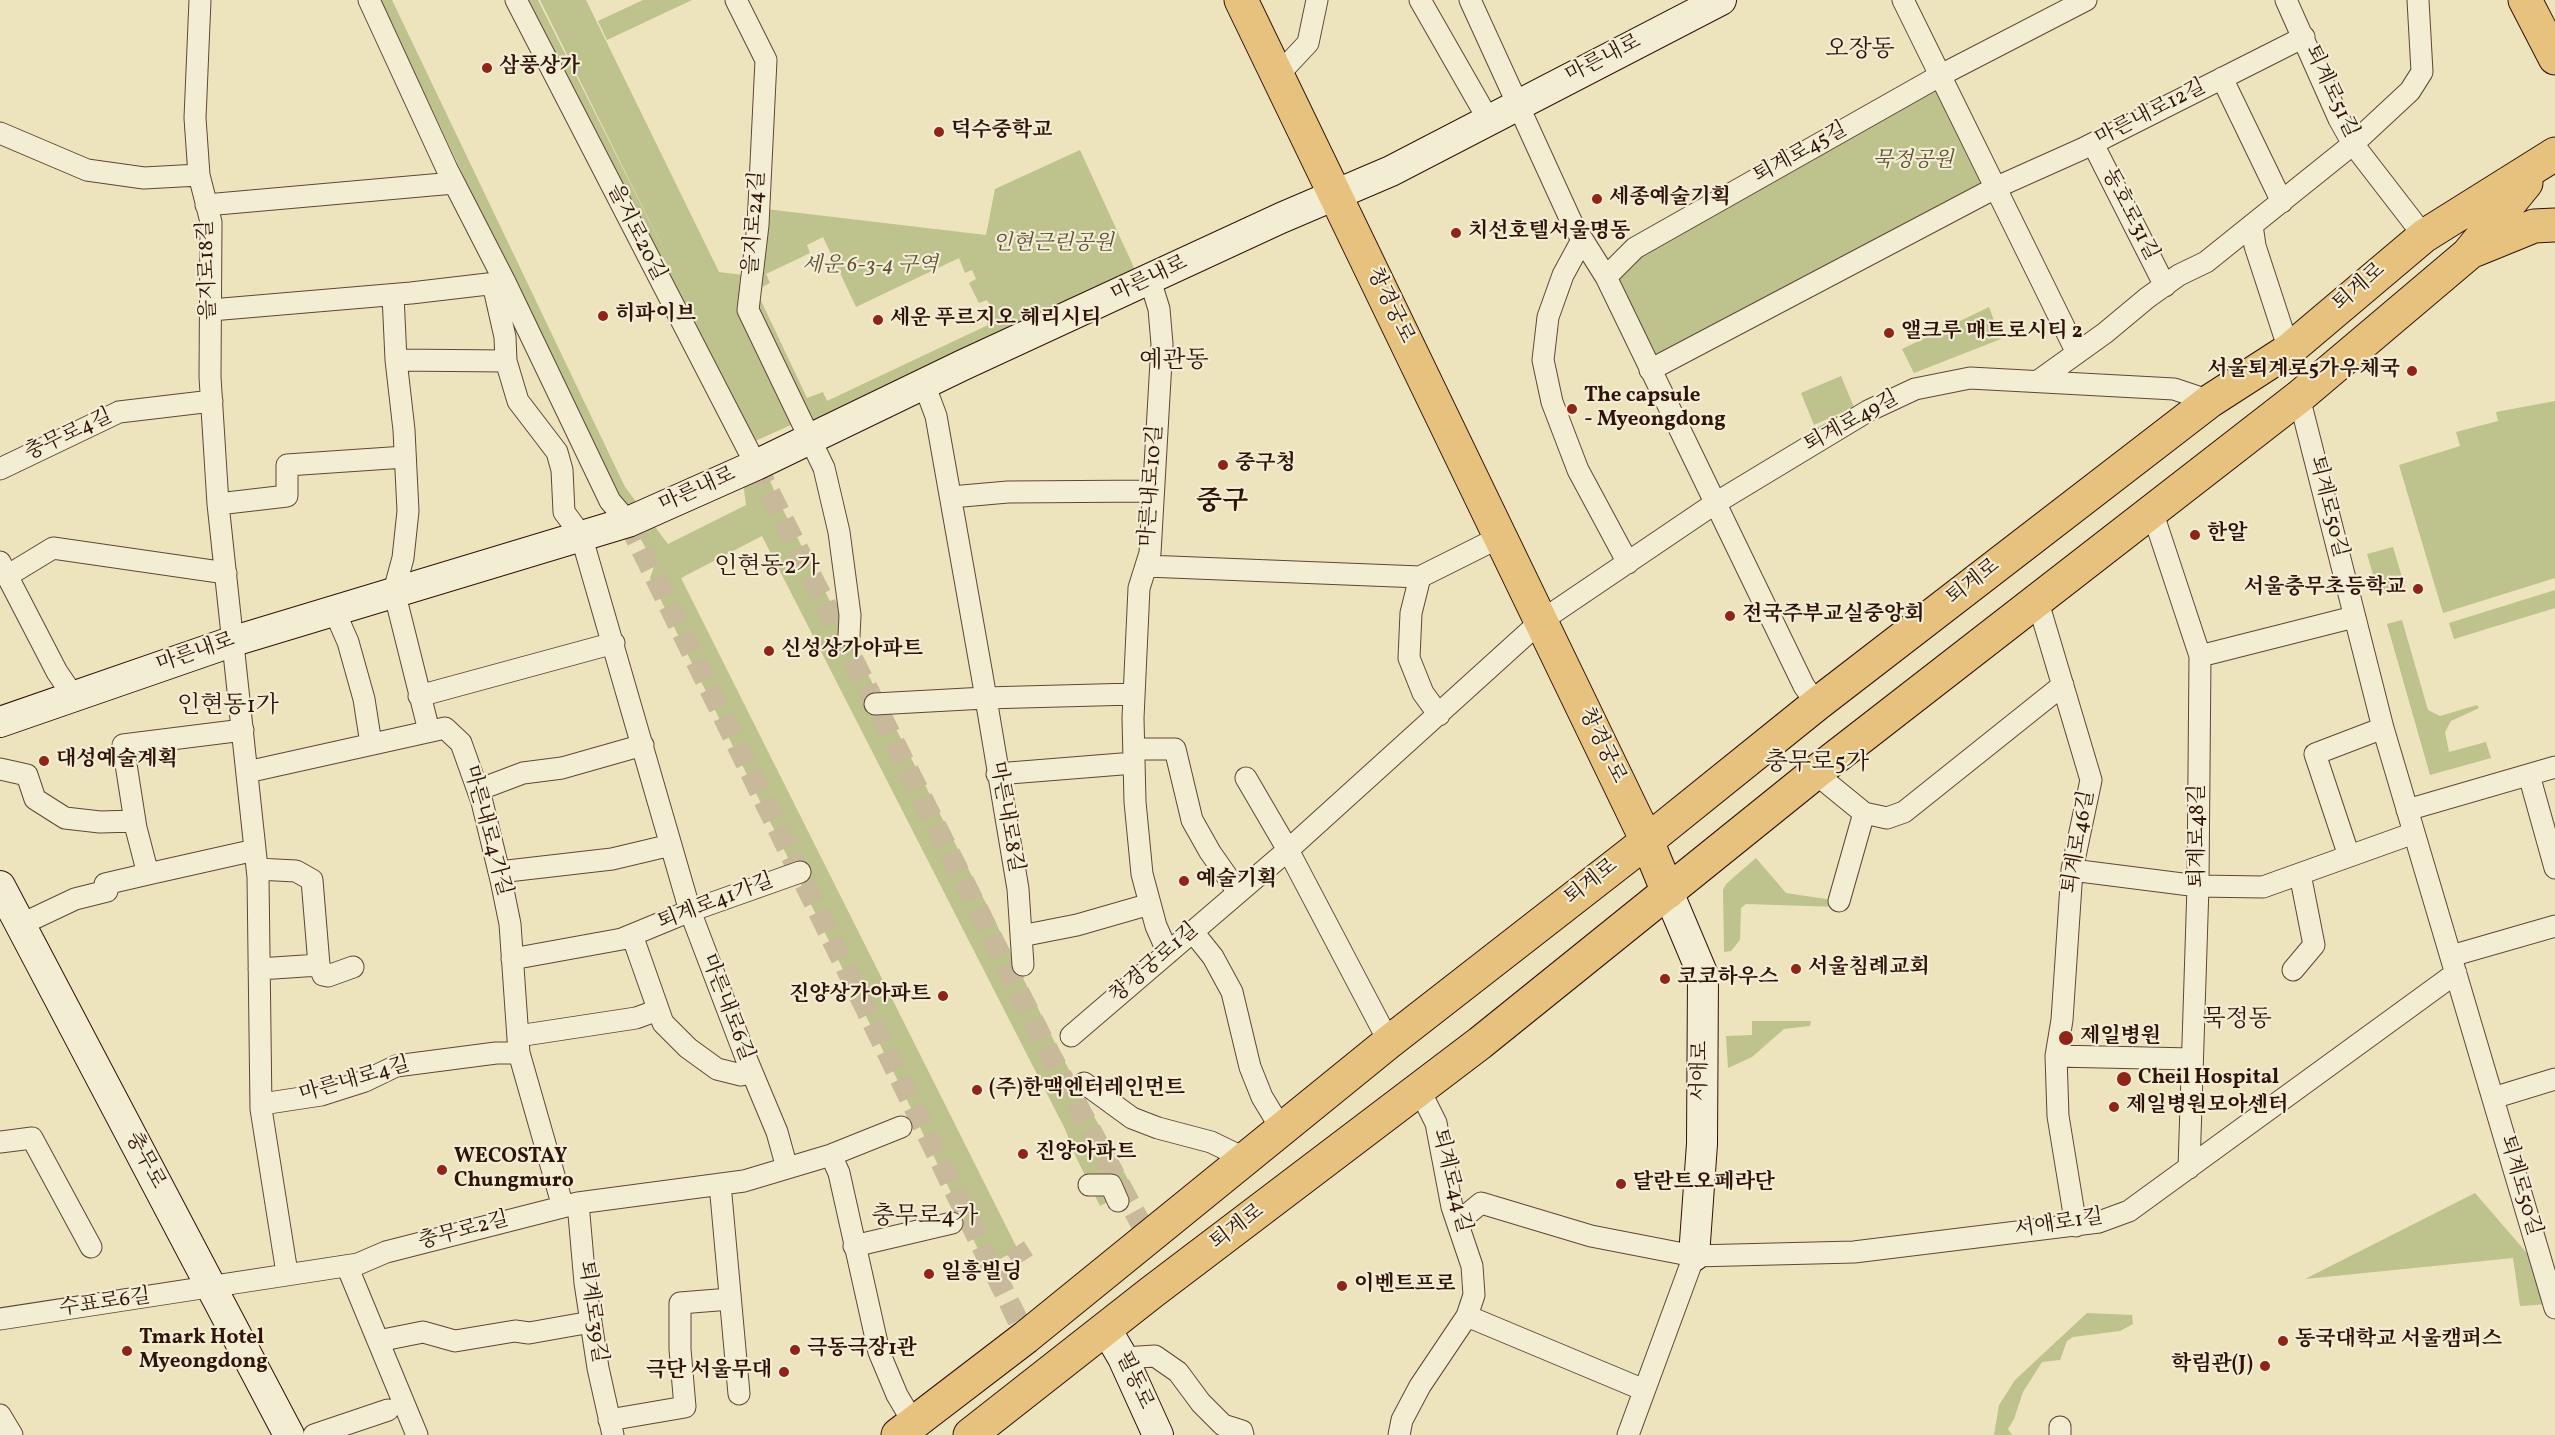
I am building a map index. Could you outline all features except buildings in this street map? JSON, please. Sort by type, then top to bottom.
[{"type":"main road","name":"창경궁로","points":[[1241,0],[1647,841],[1668,892]]},
{"type":"main road","name":"마른내로","points":[[0,722],[234,641],[628,522],[1390,171],[1721,0]]},
{"type":"main road","points":[[2525,0],[2555,58]]},
{"type":"main road","name":"퇴계로","points":[[905,1429],[1026,1337],[1389,1042],[1647,841],[1817,704],[2210,401],[2289,350],[2424,236],[2549,158]]},
{"type":"main road","name":"퇴계로","points":[[970,1435],[1416,1092],[1815,773],[2299,397],[2468,254],[2549,158]]},
{"type":"main road","points":[[2468,254],[2534,226],[2555,225]]},
{"type":"main road","name":"충무로","points":[[0,886],[289,1435]]},
{"type":"main road","name":"서애로","points":[[1668,892],[1703,975],[1702,1144],[1694,1256]]},
{"type":"main road","name":"필동로","points":[[1106,1329],[1123,1358],[1158,1435]]},
{"type":"street","name":"을지로18길","points":[[200,0],[195,118],[199,176],[211,222],[212,401],[219,504],[234,641]]},
{"type":"street","points":[[369,0],[499,283],[610,501],[628,522]]},
{"type":"street","name":"을지로20길","points":[[516,0],[756,465]]},
{"type":"street","name":"을지로24길","points":[[736,0],[766,60],[758,225],[748,310],[811,439]]},
{"type":"street","points":[[1278,75],[1308,43],[1317,0]]},
{"type":"street","points":[[1420,0],[1488,119]]},
{"type":"street","points":[[1470,0],[1572,223],[1606,278],[1804,686],[1817,704]]},
{"type":"street","points":[[1903,0],[1997,187],[2077,354]]},
{"type":"street","points":[[1941,75],[2086,0]]},
{"type":"street","name":"퇴계로51길","points":[[2286,0],[2339,119],[2353,144],[2424,236]]},
{"type":"street","name":"동호로31길","points":[[2038,381],[2165,286],[2206,262],[2353,144],[2410,91],[2422,72],[2418,0]]},
{"type":"street","name":"마른내로12길","points":[[1997,187],[2093,144],[2304,37]]},
{"type":"street","name":"퇴계로45길","points":[[1606,278],[1635,248],[1941,75]]},
{"type":"street","points":[[2222,78],[2282,202]]},
{"type":"street","points":[[0,133],[87,170],[144,178],[199,176]]},
{"type":"street","name":"동호로31길","points":[[2093,144],[2165,286]]},
{"type":"street","points":[[206,205],[454,183]]},
{"type":"street","points":[[1650,370],[1997,187]]},
{"type":"street","points":[[2252,225],[2255,246],[2289,350]]},
{"type":"street","points":[[1582,240],[1563,274],[1548,316],[1543,360],[1552,402],[1578,470],[1628,563]]},
{"type":"street","name":"마른내로10길","points":[[1150,280],[1160,309],[1162,344],[1150,553],[1139,588],[1134,694],[1134,756],[1142,874],[1168,953]]},
{"type":"street","points":[[211,310],[393,295],[499,283]]},
{"type":"street","points":[[499,283],[506,361],[518,402],[557,452],[562,470],[564,512],[581,535]]},
{"type":"street","points":[[393,295],[408,511],[403,558],[394,591],[413,657],[419,696],[429,731]]},
{"type":"street","points":[[396,360],[506,361]]},
{"type":"street","name":"퇴계로49길","points":[[1541,621],[1714,504],[1868,411],[1915,389],[1970,378],[2174,389],[2210,401]]},
{"type":"street","name":"마른내로8길","points":[[924,384],[936,416],[1018,890],[1023,965]]},
{"type":"street","name":"퇴계로50길","points":[[2299,397],[2383,728],[2555,1308]]},
{"type":"street","name":"충무로4길","points":[[0,469],[119,412],[212,401]]},
{"type":"street","points":[[811,439],[824,468],[839,532],[850,615],[849,636]]},
{"type":"street","points":[[219,504],[287,496],[287,465],[405,457]]},
{"type":"street","points":[[951,497],[1008,492],[1153,491]]},
{"type":"street","name":"퇴계로48길","points":[[2152,511],[2200,656],[2198,886],[2189,1168]]},
{"type":"street","name":"마른내로6길","points":[[581,535],[690,911],[777,1132],[787,1168]]},
{"type":"street","points":[[1146,566],[1420,578],[1500,537]]},
{"type":"street","points":[[74,697],[57,672],[4,569],[52,548],[226,573]]},
{"type":"street","points":[[1420,578],[1411,613],[1408,658],[1423,693],[1439,715]]},
{"type":"street","name":"퇴계로46길","points":[[2037,599],[2091,780],[2072,870],[2062,1020],[2056,1056],[2058,1116],[2076,1226]]},
{"type":"street","points":[[334,610],[348,642],[364,699],[371,744]]},
{"type":"street","points":[[2200,656],[2354,617]]},
{"type":"street","name":"창경궁로1길","points":[[1071,1036],[1288,850],[1541,621]]},
{"type":"street","points":[[234,641],[256,860],[262,1104],[287,1273]]},
{"type":"street","points":[[419,696],[614,643]]},
{"type":"street","points":[[1815,773],[1864,813],[1887,818],[1904,812],[2063,685]]},
{"type":"street","points":[[875,704],[1134,694]]},
{"type":"street","name":"마른내로4가길","points":[[247,772],[445,728],[460,743],[478,790],[510,924],[519,1045],[571,1205]]},
{"type":"street","points":[[2349,856],[2315,754],[2383,728]]},
{"type":"street","points":[[148,874],[135,821],[123,745],[243,730]]},
{"type":"street","points":[[478,790],[523,773],[562,768],[643,745]]},
{"type":"street","points":[[997,774],[1175,749],[1192,820],[1210,852],[1238,892]]},
{"type":"street","points":[[2407,810],[2555,767]]},
{"type":"street","points":[[0,769],[27,776],[35,799],[64,818],[100,822],[135,821]]},
{"type":"street","points":[[2529,775],[2555,868]]},
{"type":"street","points":[[1246,778],[1288,850],[1389,1042]]},
{"type":"street","points":[[1839,901],[1864,813]]},
{"type":"street","points":[[2072,870],[2198,886],[2263,887],[2414,832]]},
{"type":"street","points":[[499,872],[612,859],[671,845]]},
{"type":"street","points":[[20,925],[75,900],[107,891],[105,884],[148,874],[256,860],[296,871],[312,880],[319,965],[323,975],[328,976],[353,968]]},
{"type":"street","name":"퇴계로41가길","points":[[512,959],[573,949],[632,935],[690,911],[800,872]]},
{"type":"street","points":[[2293,970],[2314,945],[2300,874]]},
{"type":"street","points":[[1021,936],[1077,926],[1150,904]]},
{"type":"street","points":[[2453,965],[2555,926]]},
{"type":"street","points":[[1193,932],[1213,957],[1232,992],[1250,1067],[1263,1097],[1282,1130]]},
{"type":"street","name":"퇴계로41가길","points":[[632,935],[663,1023],[688,1048],[717,1069],[741,1075],[752,1073]]},
{"type":"street","points":[[259,969],[319,965]]},
{"type":"street","name":"서애로1길","points":[[1694,1256],[1854,1252],[2076,1226],[2099,1222],[2129,1211],[2189,1168],[2453,965]]},
{"type":"street","points":[[519,1045],[658,1010]]},
{"type":"street","name":"마른내로4길","points":[[262,1104],[321,1095],[365,1081],[396,1066],[495,1053],[519,1045]]},
{"type":"street","points":[[2056,1056],[2192,1059]]},
{"type":"street","points":[[2493,1098],[2555,1079]]},
{"type":"street","points":[[1084,1083],[1132,1118],[1158,1128],[1211,1142],[1246,1159]]},
{"type":"street","name":"퇴계로44길","points":[[1399,1435],[1402,1420],[1420,1386],[1467,1316],[1474,1295],[1472,1266],[1452,1207],[1436,1123],[1426,1103],[1416,1092]]},
{"type":"street","name":"충무로2길","points":[[210,1288],[287,1273],[347,1266],[470,1229],[571,1205],[744,1181],[831,1155],[901,1127]]},
{"type":"street","points":[[0,1143],[32,1138],[91,1247]]},
{"type":"street","name":"퇴계로","points":[[831,1155],[839,1173],[879,1352],[897,1395],[905,1429]]},
{"type":"street","points":[[720,1184],[739,1394]]},
{"type":"street","points":[[1089,1185],[1111,1185],[1118,1201]]},
{"type":"street","points":[[1458,1222],[1481,1203],[1591,1236],[1694,1256]]},
{"type":"street","name":"퇴계로39길","points":[[571,1205],[611,1427],[685,1407],[680,1349],[680,1303],[730,1299]]},
{"type":"street","points":[[854,1246],[952,1223]]},
{"type":"street","name":"서애로","points":[[1628,1435],[1694,1256]]},
{"type":"street","points":[[347,1266],[417,1435]]},
{"type":"street","name":"수표로6길","points":[[0,1319],[210,1288]]},
{"type":"street","points":[[1467,1316],[1644,1390]]},
{"type":"street","points":[[378,1341],[423,1332],[455,1341],[515,1331],[529,1334],[591,1322]]},
{"type":"street","points":[[1123,1358],[1155,1356],[1178,1372],[1201,1403],[1223,1425],[1242,1431],[1243,1435]]},
{"type":"street","points":[[314,1435],[388,1410]]},
{"type":"street","points":[[0,1415],[12,1435]]},
{"type":"green space","points":[[380,0],[392,0],[625,487],[668,544],[746,505],[735,421],[521,0],[538,0],[671,264],[540,0],[586,0],[719,272],[751,276],[746,309],[800,421],[753,442],[781,506],[990,911],[1059,1051],[1133,1189],[1100,1206],[1065,1129],[762,536],[681,578],[1018,1250],[986,1266],[898,1081],[650,578],[655,564],[616,496]]},
{"type":"green space","points":[[643,0],[692,0],[607,40],[598,21]]},
{"type":"green space","name":"묵정공원","points":[[1940,83],[1990,184],[1653,363],[1615,283],[1637,254]]},
{"type":"green space","points":[[1080,150],[1136,272],[811,439],[748,310],[757,208],[986,235],[995,189]],"holes":[[[823,237],[856,307],[959,258],[965,273],[972,270],[976,279],[969,283],[979,303],[987,300],[992,310],[983,315],[988,325],[827,401],[823,392],[807,398],[756,290],[770,283],[766,274],[810,253],[807,245]]]},
{"type":"green space","points":[[1989,307],[2001,339],[1914,373],[1902,349]]},
{"type":"green space","points":[[1841,376],[1854,407],[1814,425],[1801,393]]},
{"type":"green space","points":[[2555,401],[2555,578],[2443,613],[2399,465],[2460,446],[2456,432],[2498,421],[2496,412]]},
{"type":"green space","points":[[2393,547],[2405,587],[2379,595],[2367,554]]},
{"type":"green space","points":[[2555,590],[2555,608],[2454,639],[2449,623]]},
{"type":"green space","points":[[2402,620],[2428,710],[2440,716],[2477,705],[2479,708],[2451,721],[2445,732],[2449,752],[2486,742],[2491,758],[2430,775],[2387,624]]},
{"type":"green space","points":[[1756,858],[1786,893],[1839,901],[1838,907],[1746,904],[1741,908],[1740,940],[1731,951],[1724,952],[1723,890],[1726,884]]},
{"type":"green space","points":[[1752,1021],[1811,1021],[1810,1026],[1784,1029],[1752,1057],[1728,1068],[1726,1036],[1752,1035]]},
{"type":"green space","points":[[2475,1193],[2532,1259],[2550,1304],[2520,1306],[2513,1258],[2305,1279]]},
{"type":"green space","points":[[2087,1313],[2132,1315],[2133,1324],[2120,1331],[2073,1337],[2067,1341],[2060,1360],[2042,1362],[2023,1392],[2014,1419],[2008,1429],[2012,1435],[1994,1435],[1999,1405],[2015,1380]]},
{"type":"tunnel","points":[[756,465],[1050,1054],[1148,1237]]},
{"type":"tunnel","points":[[628,522],[1026,1337]]},
{"type":"tunnel","points":[[1015,1247],[1024,1261]]},
{"type":"place","name":"삼풍상가","points":[[487,68]]},
{"type":"place","name":"덕수중학교","points":[[939,132]]},
{"type":"place","name":"세종예술기획","points":[[1597,199]]},
{"type":"place","name":"치선호텔서울명동","points":[[1456,233]]},
{"type":"place","name":"히파이브","points":[[603,316]]},
{"type":"place","name":"세운 푸르지오 헤리시티","points":[[878,320]]},
{"type":"place","name":"앨크루 매트로시티 2","points":[[1889,333]]},
{"type":"place","name":"서울퇴계로5가우체국","points":[[2412,371]]},
{"type":"place","name":"The capsule - Myeongdong","points":[[1572,409]]},
{"type":"place","name":"중구청","points":[[1223,465]]},
{"type":"place","name":"한알","points":[[2195,535]]},
{"type":"place","name":"서울충무초등학교","points":[[2418,589]]},
{"type":"place","name":"전국주부교실중앙회","points":[[1730,616]]},
{"type":"place","name":"신성상가아파트","points":[[769,651]]},
{"type":"place","name":"대성예술계획","points":[[44,761]]},
{"type":"place","name":"예술기획","points":[[1184,881]]},
{"type":"place","name":"서울침례교회","points":[[1796,969]]},
{"type":"place","name":"코코하우스","points":[[1665,979]]},
{"type":"place","name":"진양상가아파트","points":[[943,996]]},
{"type":"place","name":"제일병원","points":[[2066,1038]]},
{"type":"place","name":"Cheil Hospital","points":[[2124,1079]]},
{"type":"place","name":"(주)한맥엔터레인먼트","points":[[977,1090]]},
{"type":"place","name":"제일병원모아센터","points":[[2114,1107]]},
{"type":"place","name":"진양아파트","points":[[1023,1154]]},
{"type":"place","name":"WECOSTAY Chungmuro","points":[[442,1170]]},
{"type":"place","name":"달란트오페라단","points":[[1621,1184]]},
{"type":"place","name":"일흥빌딩","points":[[929,1274]]},
{"type":"place","name":"이벤트프로","points":[[1342,1286]]},
{"type":"place","name":"동국대학교 서울캠퍼스","points":[[2283,1341]]},
{"type":"place","name":"극동극장1관","points":[[795,1350]]},
{"type":"place","name":"Tmark Hotel Myeongdong","points":[[127,1351]]},
{"type":"place","name":"학림관(J)","points":[[2265,1366]]},
{"type":"place","name":"극단 서울무대","points":[[784,1372]]},
{"type":"district","name":"오장동","points":[[1860,52]]},
{"type":"district","name":"예관동","points":[[1174,363]]},
{"type":"district","name":"중구","points":[[1222,504]]},
{"type":"district","name":"인현동2가","points":[[767,569]]},
{"type":"district","name":"인현동1가","points":[[228,708]]},
{"type":"district","name":"충무로5가","points":[[1817,765]]},
{"type":"district","name":"묵정동","points":[[2237,1022]]},
{"type":"district","name":"충무로4가","points":[[925,1219]]},
{"type":"park label","name":"인현근린공원","points":[[1053,245]]},
{"type":"park label","name":"세운 6-3-4 구역","points":[[870,267]]}]
